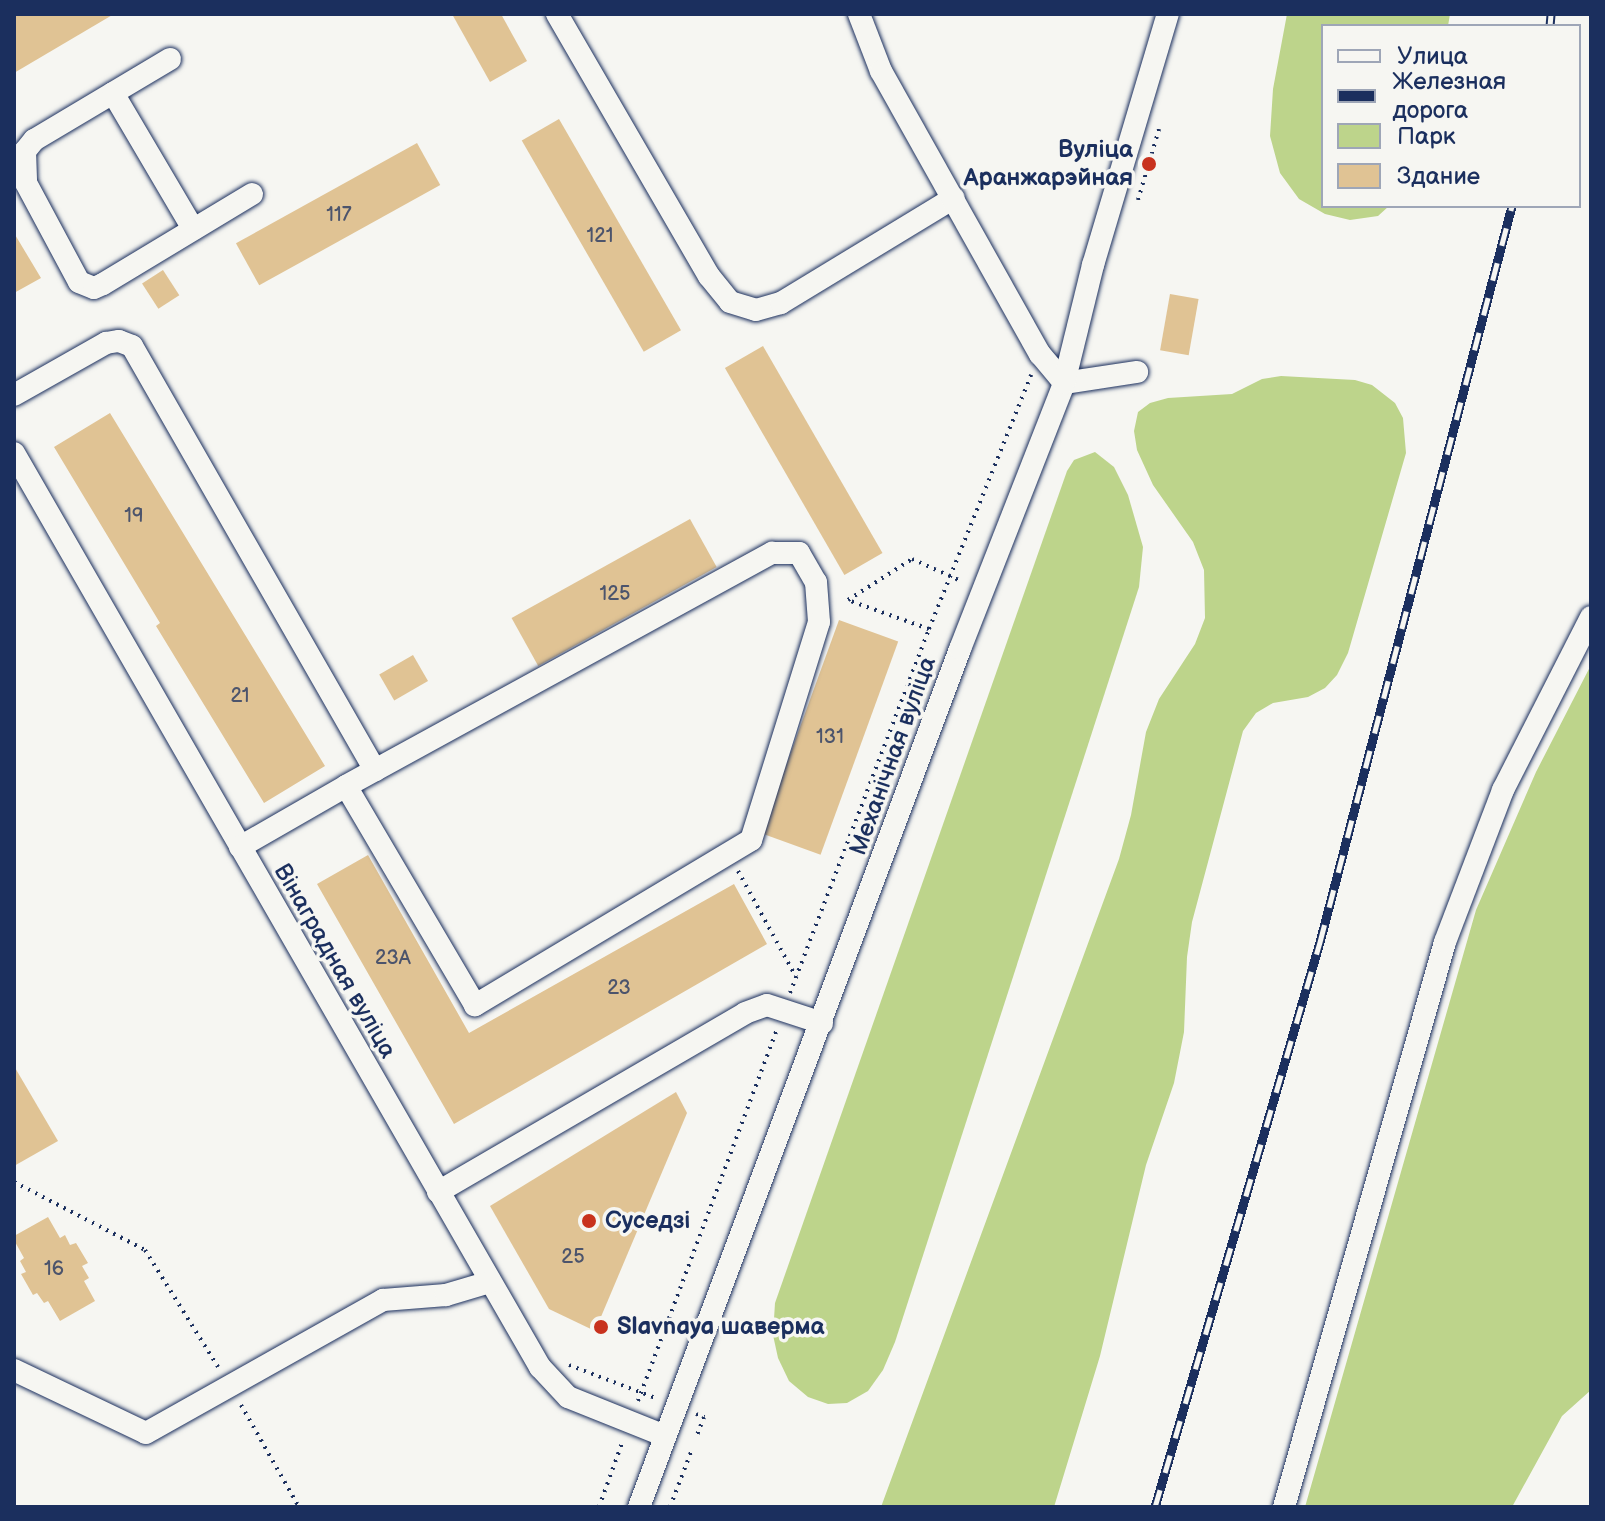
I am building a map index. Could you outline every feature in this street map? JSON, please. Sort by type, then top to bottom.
[{"type":"street","points":[[557,14],[709,276],[730,302],[756,310],[781,303],[954,198]]},
{"type":"street","points":[[859,14],[881,71],[1040,354],[1064,383],[1137,372]]},
{"type":"street","name":"Механічная вуліца","points":[[639,1507],[960,649],[1064,383],[1093,265],[1168,14]]},
{"type":"street","points":[[170,59],[34,140],[25,151],[26,183],[79,282],[94,288],[103,284],[252,194]]},
{"type":"street","points":[[113,93],[193,229]]},
{"type":"street","points":[[14,395],[106,343],[119,341],[132,346],[375,770]]},
{"type":"street","name":"Вінаградная вуліца","points":[[14,453],[490,1282],[555,1387],[568,1397],[665,1436]]},
{"type":"street","points":[[240,847],[346,786],[772,553],[799,553],[816,582],[819,622],[751,840],[475,1005],[346,786]]},
{"type":"street","points":[[1284,1507],[1445,942],[1503,790],[1591,617]]},
{"type":"street","points":[[438,1192],[745,1013],[767,1005],[822,1023]]},
{"type":"street","points":[[14,1370],[146,1433],[383,1300],[446,1295],[490,1282]]},
{"type":"path","points":[[1137,202],[1159,129]]},
{"type":"path","points":[[599,1507],[929,629],[1040,354]]},
{"type":"path","points":[[971,525],[981,531]]},
{"type":"path","points":[[929,629],[848,600],[912,559],[960,583]]},
{"type":"path","points":[[729,854],[796,977]]},
{"type":"path","points":[[14,1182],[145,1250],[225,1378]]},
{"type":"path","points":[[567,1364],[664,1401]]},
{"type":"path","points":[[236,1396],[299,1507]]},
{"type":"path","points":[[690,1412],[704,1417],[697,1435]]},
{"type":"path","points":[[670,1507],[691,1452]]},
{"type":"green space","points":[[1287,14],[1450,14],[1448,24],[1321,24],[1321,208],[1387,208],[1378,216],[1350,220],[1325,214],[1299,199],[1280,173],[1270,136],[1273,89]]},
{"type":"green space","points":[[1281,376],[1355,380],[1372,385],[1395,403],[1403,418],[1406,453],[1348,653],[1337,675],[1325,688],[1308,697],[1273,703],[1256,713],[1243,731],[1192,922],[1187,957],[1184,1032],[1174,1083],[1146,1165],[1100,1356],[1054,1507],[881,1507],[1119,859],[1131,815],[1146,732],[1159,699],[1195,644],[1205,618],[1204,570],[1193,542],[1153,485],[1137,450],[1134,431],[1138,412],[1150,403],[1168,398],[1232,394],[1262,379]]},
{"type":"green space","points":[[1095,452],[1114,467],[1128,495],[1143,547],[1139,587],[895,1342],[883,1370],[868,1391],[847,1403],[828,1404],[808,1397],[789,1381],[778,1358],[773,1335],[775,1303],[1067,471],[1074,460]]},
{"type":"green space","points":[[1591,665],[1591,1390],[1562,1416],[1512,1507],[1305,1507],[1476,910],[1536,772]]},
{"type":"building","points":[[14,14],[114,14],[14,73]]},
{"type":"building","points":[[452,14],[501,14],[527,61],[490,82]]},
{"type":"building","points":[[559,119],[681,330],[644,352],[522,140]]},
{"type":"building","points":[[417,143],[440,185],[259,285],[236,243]]},
{"type":"building","points":[[14,233],[41,278],[14,293]]},
{"type":"building","points":[[163,270],[179,295],[158,309],[142,284]]},
{"type":"building","points":[[1170,294],[1199,299],[1189,355],[1160,350]]},
{"type":"building","points":[[763,346],[882,553],[844,575],[725,368]]},
{"type":"building","points":[[110,413],[325,766],[264,803],[156,626],[160,623],[54,447]]},
{"type":"building","points":[[690,519],[717,567],[538,666],[512,618]]},
{"type":"building","points":[[839,620],[898,642],[821,855],[761,833]]},
{"type":"building","points":[[413,655],[428,681],[394,700],[379,674]]},
{"type":"building","points":[[368,855],[469,1033],[734,884],[767,944],[454,1124],[317,884]]},
{"type":"building","points":[[14,1066],[58,1141],[14,1166]]},
{"type":"building","points":[[676,1092],[687,1113],[595,1331],[549,1309],[490,1206]]},
{"type":"building","points":[[48,1217],[60,1238],[65,1235],[70,1245],[76,1243],[88,1263],[82,1266],[89,1278],[84,1281],[95,1301],[60,1321],[48,1301],[44,1303],[37,1293],[33,1295],[21,1274],[26,1272],[20,1261],[24,1258],[14,1240],[14,1236]]},
{"type":"railway","points":[[1550,24],[1551,14]]},
{"type":"railway","points":[[1155,1507],[1320,942],[1511,208]]},
{"type":"place","name":"Вуліца Аранжарэйная","points":[[1149,164]]},
{"type":"place","name":"Суседзі","points":[[589,1221]]},
{"type":"place","name":"Slavnaya шаверма","points":[[601,1327]]}]
